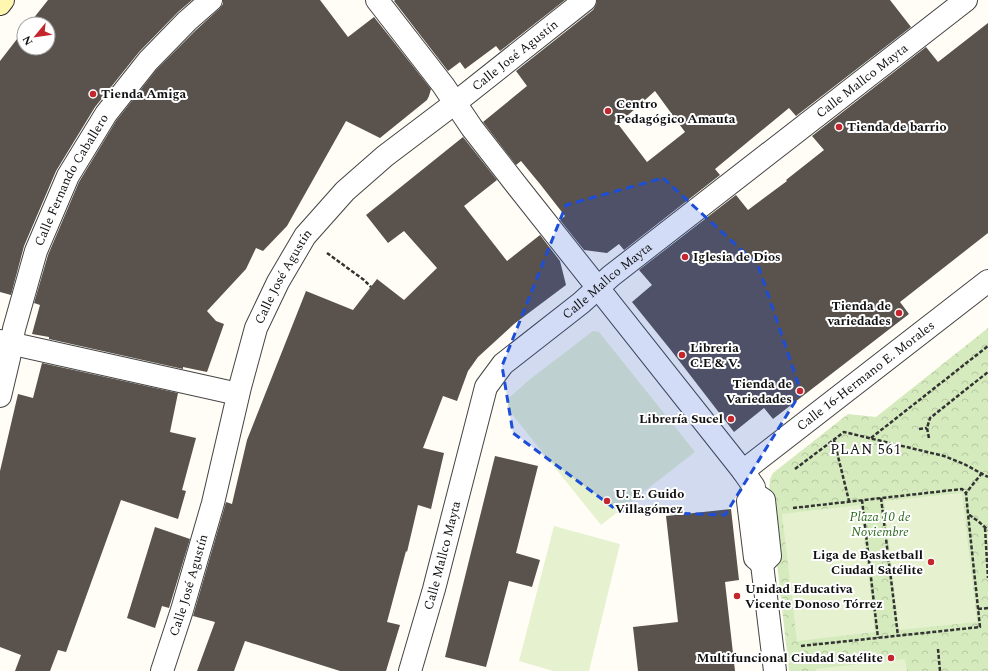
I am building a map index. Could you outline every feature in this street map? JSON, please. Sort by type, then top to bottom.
[{"type":"main road","points":[[0,4],[3,0]]},
{"type":"street","name":"Calle Fernando Caballero","points":[[0,396],[6,343],[14,329],[36,251],[68,176],[106,114],[148,61],[187,20],[211,0]]},
{"type":"street","points":[[377,0],[443,85],[472,128],[762,497],[748,501],[754,558],[762,564],[784,648],[775,671]]},
{"type":"street","name":"Calle José Agustín","points":[[162,671],[182,610],[213,503],[238,394],[256,328],[278,282],[305,236],[350,187],[385,156],[455,103],[585,0]]},
{"type":"street","name":"Calle Mallco Mayta","points":[[410,671],[434,589],[486,387],[503,364],[581,304],[617,272],[966,0]]},
{"type":"street","name":"Calle 16-Hermano E. Morales","points":[[762,497],[988,281]]},
{"type":"street","points":[[6,343],[238,394]]},
{"type":"path","points":[[326,252],[364,280],[371,287]]},
{"type":"path","points":[[871,438],[988,346]]},
{"type":"path","points":[[929,438],[927,428],[930,418],[988,372]]},
{"type":"path","points":[[962,387],[965,391]]},
{"type":"path","points":[[919,429],[927,428]]},
{"type":"path","points":[[794,470],[844,432],[944,456],[964,464],[988,477]]},
{"type":"path","points":[[834,440],[849,501]]},
{"type":"path","points":[[966,493],[982,473]]},
{"type":"path","points":[[762,497],[849,501],[962,489],[966,493],[980,627],[784,648]]},
{"type":"path","points":[[881,498],[898,636]]},
{"type":"path","points":[[862,500],[878,638]]},
{"type":"path","points":[[968,514],[987,529],[988,578]]},
{"type":"path","points":[[978,609],[988,608]]},
{"type":"path","points":[[938,649],[940,671]]},
{"type":"highlighted area","points":[[663,178],[758,265],[801,392],[725,515],[618,511],[513,433],[502,366],[566,205]]},
{"type":"green space","name":"Plaza 10 de Noviembre","points":[[988,328],[988,671],[789,671],[769,492],[770,479],[773,473],[848,414],[876,417]]},
{"type":"green space","points":[[593,331],[599,332],[695,452],[601,525],[507,408],[509,398],[529,380]]},
{"type":"green space","name":"Liga de Basketball Ciudad Satélite","points":[[962,493],[977,622],[899,630],[884,501]]},
{"type":"green space","name":"Liga de Basketball Ciudad Satélite","points":[[860,505],[875,632],[797,641],[782,514]]},
{"type":"green space","points":[[554,526],[620,544],[589,671],[553,671],[519,661]]},
{"type":"green space","points":[[905,659],[907,671],[816,671],[816,669]]},
{"type":"building","points":[[48,0],[192,0],[178,12],[139,52],[95,107],[56,171],[24,246],[11,295],[0,292],[0,61],[16,40],[16,56],[56,56],[56,16],[35,16]]},
{"type":"building","points":[[223,0],[320,0],[348,37],[374,17],[431,89],[429,96],[427,100],[380,138],[346,121],[287,226],[263,251],[256,248],[246,269],[207,311],[216,321],[224,324],[207,372],[183,367],[183,369],[32,334],[40,305],[34,303],[48,255],[79,182],[116,121],[157,69],[219,9],[223,4]]},
{"type":"building","points":[[565,0],[500,51],[496,46],[465,69],[460,62],[448,71],[394,1]]},
{"type":"building","points":[[597,0],[890,0],[911,27],[796,116],[789,108],[715,169],[720,175],[624,250],[619,244],[607,253],[584,250],[560,220],[565,216],[540,184],[521,161],[516,165],[483,122],[527,86],[516,71],[593,10]],"holes":[[[655,91],[685,132],[647,162],[618,124]]]},
{"type":"building","points":[[988,23],[988,233],[900,302],[909,314],[773,419],[764,408],[734,432],[632,302],[652,285],[639,270],[736,195],[748,210],[787,181],[786,180],[824,150],[812,136],[926,47],[938,62]]},
{"type":"building","points":[[463,137],[497,180],[464,206],[507,261],[540,235],[560,261],[566,285],[514,324],[478,357],[468,371],[457,401],[443,396],[423,448],[444,453],[431,509],[418,505],[407,552],[406,551],[387,622],[400,625],[386,671],[340,671],[245,641],[234,671],[197,671],[215,622],[193,616],[226,502],[232,504],[247,440],[306,291],[353,310],[377,279],[404,300],[437,268],[404,231],[388,243],[366,215]]},
{"type":"building","points":[[42,363],[178,393],[170,432],[196,438],[182,490],[186,491],[178,519],[121,500],[66,652],[58,650],[50,671],[15,671],[21,655],[0,647],[0,471],[18,394],[33,398]]},
{"type":"building","points":[[495,456],[538,466],[516,553],[540,560],[532,587],[509,581],[486,667],[445,657]]},
{"type":"building","points":[[731,509],[739,580],[725,582],[735,671],[638,671],[633,627],[678,622],[666,516]]},
{"type":"building","points":[[155,527],[190,539],[169,608],[162,606],[155,628],[127,618]]},
{"type":"place","name":"Tienda Amiga","points":[[93,94]]},
{"type":"place","name":"Centro Pedagógico Amauta","points":[[608,111]]},
{"type":"place","name":"Tienda de barrio","points":[[839,127]]},
{"type":"place","name":"Iglesia de Dios","points":[[685,257]]},
{"type":"place","name":"Tienda de variedades","points":[[899,313]]},
{"type":"place","name":"Libreria C.E & V.","points":[[682,355]]},
{"type":"place","name":"Tienda de Variedades","points":[[800,391]]},
{"type":"place","name":"Librería Sucel","points":[[731,419]]},
{"type":"place","name":"U. E. Guido Villagómez","points":[[607,501]]},
{"type":"place","name":"Liga de Basketball Ciudad Satélite","points":[[931,562]]},
{"type":"place","name":"Unidad Educativa Vicente Donoso Tórrez","points":[[737,596]]},
{"type":"place","name":"Multifuncional Ciudad Satélite","points":[[891,658]]},
{"type":"district","name":"PLAN 561","points":[[866,449]]}]
